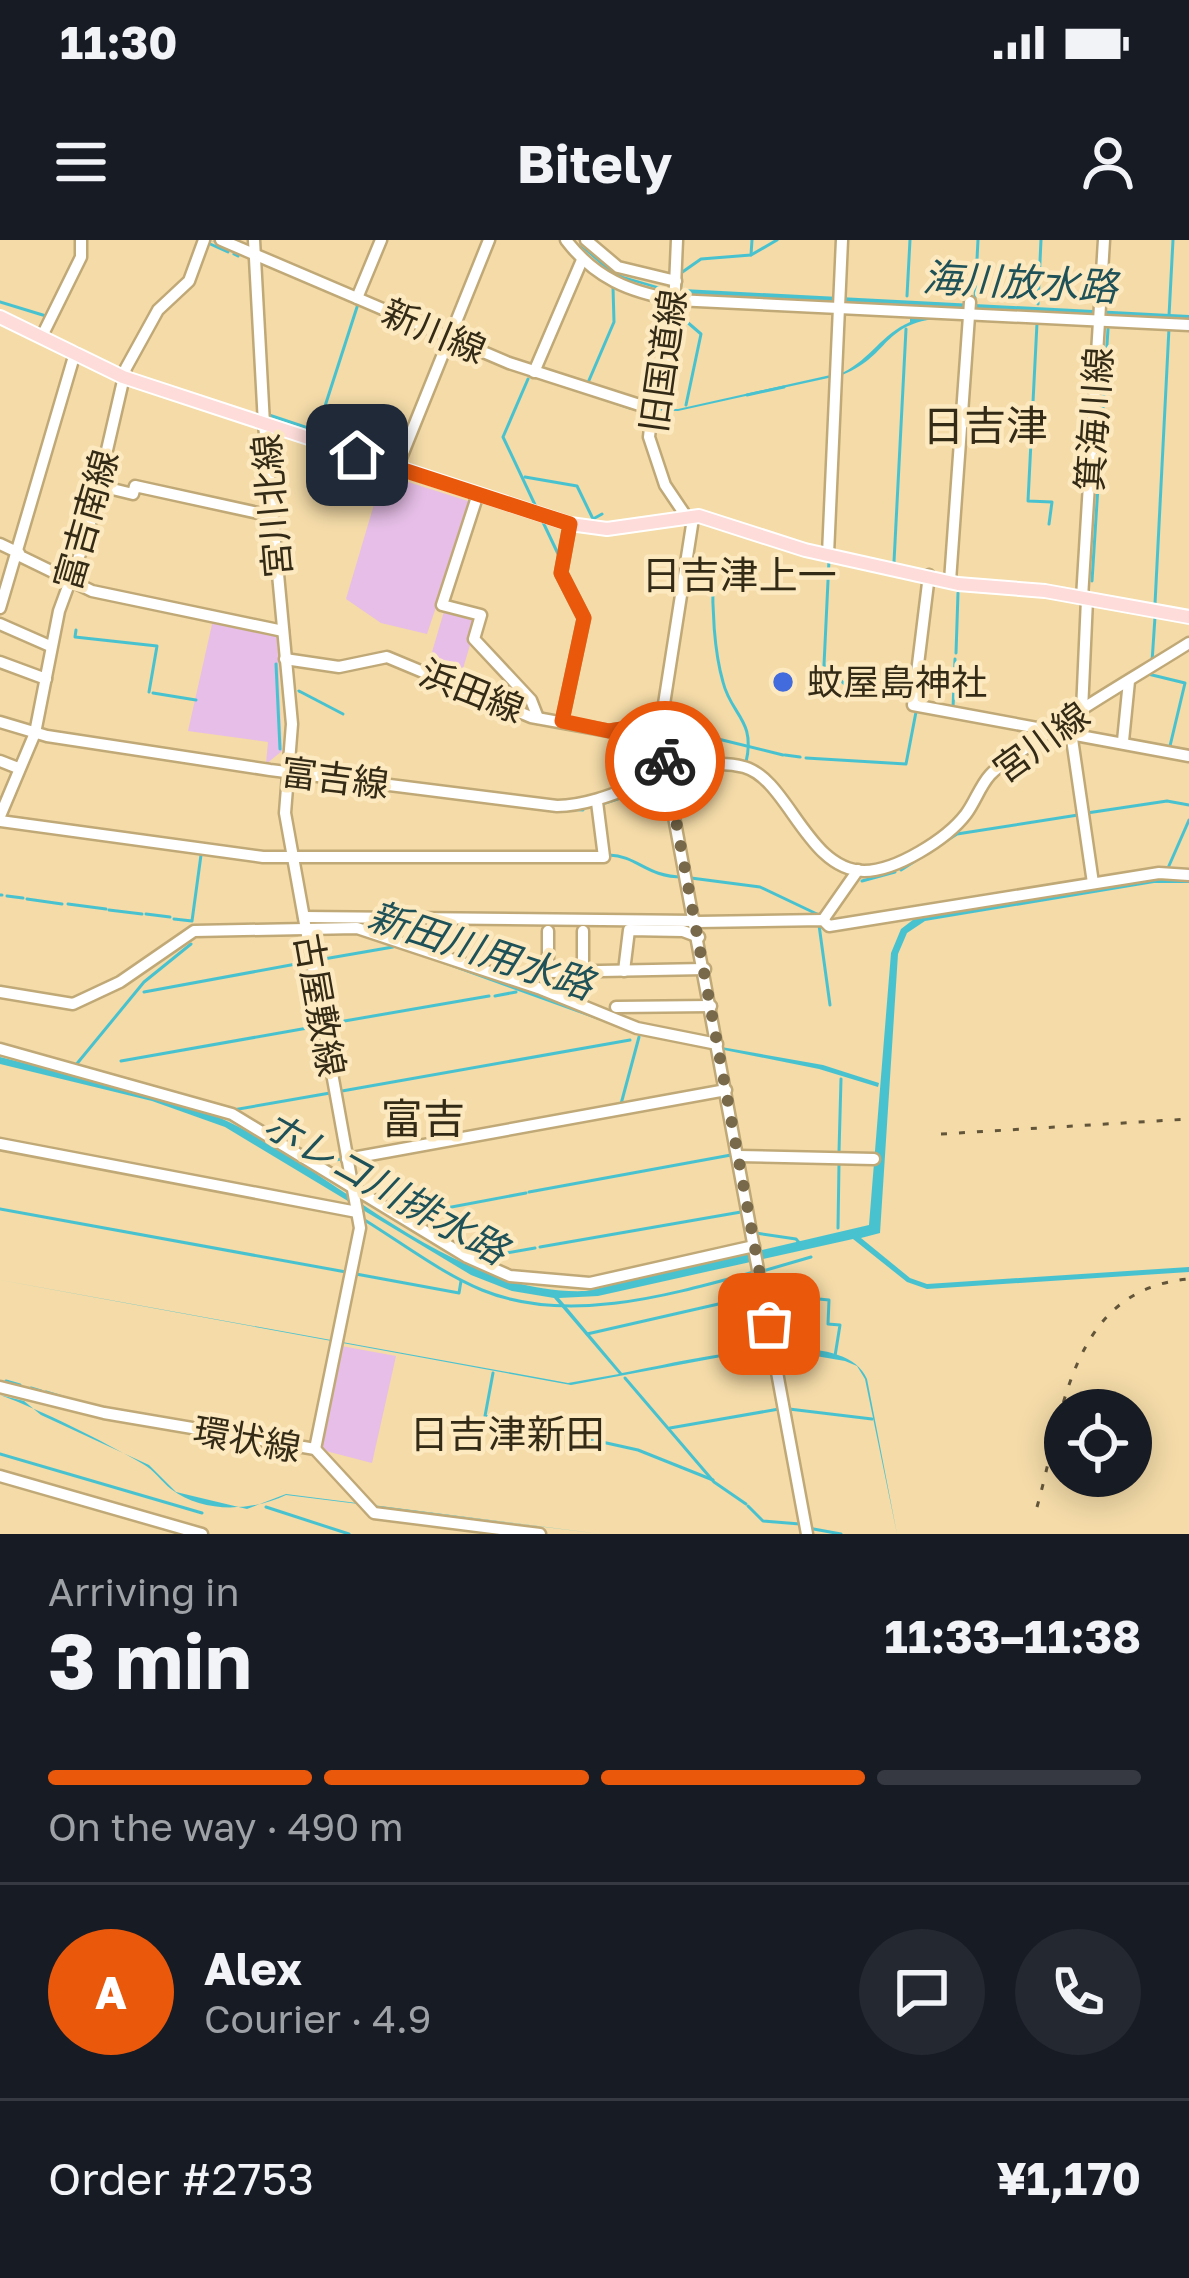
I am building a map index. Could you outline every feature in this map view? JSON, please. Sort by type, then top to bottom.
[{"type":"main road","points":[[2,321],[123,377],[570,524],[607,529],[688,516],[950,581],[1189,617]]},
{"type":"street","points":[[41,336],[81,257],[81,240]]},
{"type":"street","name":"富吉南線","points":[[0,819],[34,733],[50,646],[100,486],[123,377],[158,310],[189,281],[204,240]]},
{"type":"street","name":"新川線","points":[[221,240],[253,246],[357,298],[534,372],[652,409]]},
{"type":"street","points":[[357,298],[381,240]]},
{"type":"street","points":[[397,469],[489,240]]},
{"type":"street","points":[[566,240],[582,260],[629,290],[1189,325]]},
{"type":"street","points":[[586,240],[618,267],[676,290]]},
{"type":"street","name":"旧国道線","points":[[677,240],[672,356],[652,409],[652,456],[688,516]]},
{"type":"street","points":[[828,554],[842,240]]},
{"type":"street","name":"箕海川線","points":[[1082,711],[1104,240]]},
{"type":"street","name":"宮川北線","points":[[253,246],[263,424],[292,724],[286,772]]},
{"type":"street","points":[[534,372],[582,260]]},
{"type":"street","points":[[950,581],[969,309]]},
{"type":"street","points":[[0,608],[76,353]]},
{"type":"street","points":[[100,486],[133,494],[135,486],[272,516]]},
{"type":"street","points":[[478,494],[442,605],[482,614],[475,639],[531,700],[538,718]]},
{"type":"street","points":[[688,516],[692,525],[688,571],[673,623],[660,723],[806,1534]]},
{"type":"street","points":[[562,721],[584,618],[561,573],[570,524]]},
{"type":"street","points":[[0,544],[70,582],[283,631]]},
{"type":"street","points":[[929,575],[913,705],[1189,756]]},
{"type":"street","points":[[0,625],[50,646]]},
{"type":"street","name":"宮川線","points":[[858,870],[890,865],[940,837],[964,817],[990,775],[1052,729],[1189,643]]},
{"type":"street","name":"浜田線","points":[[285,659],[339,667],[387,657],[538,718],[609,731],[660,723]]},
{"type":"street","points":[[0,662],[46,679]]},
{"type":"street","points":[[1123,741],[1129,681]]},
{"type":"street","name":"富吉線","points":[[0,722],[34,733],[286,772],[557,806],[597,802],[669,777]]},
{"type":"street","points":[[1071,732],[1093,884]]},
{"type":"street","points":[[0,761],[18,768]]},
{"type":"street","points":[[669,777],[718,764],[763,774],[820,849],[858,870],[823,920]]},
{"type":"street","name":"古屋敷線","points":[[286,772],[285,813],[354,1188],[358,1244],[315,1449]]},
{"type":"street","points":[[0,819],[293,857],[604,857],[597,802]]},
{"type":"street","points":[[0,992],[73,1004],[120,982],[194,931],[305,921],[823,920],[829,926],[1093,884],[1189,875]]},
{"type":"street","points":[[305,921],[382,934],[637,1028],[717,1044]]},
{"type":"street","points":[[624,970],[628,930],[682,931],[699,938]]},
{"type":"street","points":[[548,931],[548,972],[705,969]]},
{"type":"street","points":[[583,971],[584,931]]},
{"type":"street","points":[[616,1007],[711,1006]]},
{"type":"street","points":[[0,1049],[214,1106],[491,1270],[536,1282],[590,1283],[756,1254]]},
{"type":"street","points":[[347,1159],[726,1090]]},
{"type":"street","points":[[0,1144],[356,1210]]},
{"type":"street","points":[[738,1156],[874,1159]]},
{"type":"street","name":"環状線","points":[[0,1388],[104,1413],[315,1449],[374,1513],[540,1534]]},
{"type":"street","points":[[0,1476],[202,1534]]},
{"type":"shaded area","points":[[383,474],[471,502],[427,634],[381,623],[346,599]]},
{"type":"shaded area","points":[[445,608],[478,618],[459,682],[427,669]]},
{"type":"shaded area","points":[[213,620],[277,635],[282,751],[266,764],[268,742],[188,731]]},
{"type":"shaded area","points":[[341,1346],[396,1356],[372,1463],[322,1450]]},
{"type":"water","points":[[209,240],[506,365],[644,409],[678,409],[844,372],[910,322],[910,315],[957,317],[913,324],[842,375],[678,411],[631,410],[504,367]]},
{"type":"water","points":[[573,240],[623,276],[664,288],[1189,315],[1189,321],[672,293],[614,276]]},
{"type":"water","points":[[1156,877],[1189,877],[1189,883],[1154,883],[925,921],[907,933],[898,954],[880,1233],[861,1238],[910,1278],[927,1284],[1189,1267],[1189,1272],[927,1289],[907,1282],[853,1239],[598,1296],[559,1298],[622,1373],[759,1350],[571,1385],[0,1280],[568,1383],[619,1374],[554,1298],[512,1291],[471,1275],[225,1127],[152,1101],[0,1064],[0,1057],[68,1074],[75,1065],[71,1075],[199,1109],[280,1150],[449,1256],[539,1288],[586,1291],[869,1225],[891,953],[901,929],[918,916]]},
{"type":"water","points":[[303,928],[377,934],[659,1036],[823,1065],[879,1083],[878,1087],[819,1069],[629,1031],[361,934],[196,936],[118,989],[73,1009],[0,997],[72,1006],[191,934]]},
{"type":"water","points":[[775,1349],[825,1351],[854,1365],[845,1361]]},
{"type":"water","points":[[861,1372],[867,1379],[897,1534],[865,1379]]},
{"type":"water","points":[[33,1408],[72,1426],[124,1454],[41,1415]]},
{"type":"water","points":[[124,1454],[149,1465],[176,1492],[238,1507],[184,1497],[171,1489],[147,1466]]},
{"type":"water","points":[[286,1494],[601,1534],[286,1495],[261,1504]]},
{"type":"waterway","points":[[751,255],[752,240]]},
{"type":"waterway","points":[[681,286],[681,273],[701,259],[751,255],[777,240]]},
{"type":"waterway","name":"海川放水路","points":[[907,296],[910,240]]},
{"type":"waterway","name":"海川放水路","points":[[975,298],[978,240]]},
{"type":"waterway","name":"海川放水路","points":[[1038,304],[1041,240]]},
{"type":"waterway","points":[[1169,316],[1173,240]]},
{"type":"waterway","points":[[208,243],[228,252]]},
{"type":"waterway","points":[[234,254],[238,256]]},
{"type":"waterway","points":[[587,385],[614,322],[613,287]]},
{"type":"waterway","points":[[0,302],[46,316]]},
{"type":"waterway","points":[[316,434],[358,304]]},
{"type":"waterway","points":[[679,315],[701,334],[686,405]]},
{"type":"waterway","name":"海川放水路","points":[[1037,323],[1028,501],[1052,502],[1049,524]]},
{"type":"waterway","points":[[1155,604],[1169,328]]},
{"type":"waterway","points":[[894,562],[906,329]]},
{"type":"waterway","name":"海川放水路","points":[[1092,581],[1108,329]]},
{"type":"waterway","points":[[528,379],[503,437],[537,509]]},
{"type":"waterway","points":[[747,395],[784,387]]},
{"type":"waterway","points":[[268,408],[269,415],[317,431]]},
{"type":"waterway","points":[[525,477],[577,486],[593,519],[602,514]]},
{"type":"waterway","points":[[541,518],[560,558]]},
{"type":"waterway","points":[[829,560],[824,665],[852,691],[909,699]]},
{"type":"waterway","points":[[713,575],[718,657],[727,693],[748,736],[746,762]]},
{"type":"waterway","points":[[956,653],[958,593]]},
{"type":"waterway","points":[[1152,662],[1155,617]]},
{"type":"waterway","points":[[76,630],[75,637],[157,646],[149,692]]},
{"type":"waterway","points":[[1179,655],[1189,649]]},
{"type":"waterway","points":[[953,708],[955,659]]},
{"type":"waterway","points":[[276,664],[280,749]]},
{"type":"waterway","points":[[1148,674],[1185,683],[1170,746]]},
{"type":"waterway","points":[[299,691],[343,714]]},
{"type":"waterway","points":[[153,693],[196,700]]},
{"type":"waterway","points":[[806,758],[906,764],[916,712]]},
{"type":"waterway","points":[[710,737],[783,755]]},
{"type":"waterway","points":[[785,755],[800,757]]},
{"type":"waterway","points":[[999,773],[1015,761]]},
{"type":"waterway","points":[[602,804],[661,785]]},
{"type":"waterway","points":[[774,797],[786,813]]},
{"type":"waterway","points":[[1087,813],[1167,801],[1189,805]]},
{"type":"waterway","points":[[508,805],[583,810]]},
{"type":"waterway","points":[[901,870],[957,834],[1078,815]]},
{"type":"waterway","points":[[1168,868],[1189,820]]},
{"type":"waterway","points":[[174,919],[192,921],[201,855]]},
{"type":"waterway","points":[[609,855],[660,874],[683,877]]},
{"type":"waterway","points":[[862,881],[895,872]]},
{"type":"waterway","points":[[691,878],[760,887],[819,915]]},
{"type":"waterway","points":[[7,896],[23,898]]},
{"type":"waterway","points":[[27,899],[62,904]]},
{"type":"waterway","points":[[68,904],[106,909]]},
{"type":"waterway","points":[[109,910],[142,914]]},
{"type":"waterway","points":[[146,914],[170,917]]},
{"type":"waterway","points":[[819,925],[830,1005]]},
{"type":"waterway","points":[[75,1066],[144,982],[191,944]]},
{"type":"waterway","name":"新田川用水路","points":[[318,960],[393,947]]},
{"type":"waterway","points":[[144,992],[307,962]]},
{"type":"waterway","name":"新田川用水路","points":[[495,996],[516,992]]},
{"type":"waterway","name":"新田川用水路","points":[[327,1024],[489,996]]},
{"type":"waterway","points":[[121,1061],[319,1026]]},
{"type":"waterway","points":[[621,1104],[639,1037]]},
{"type":"waterway","points":[[342,1091],[630,1040]]},
{"type":"waterway","points":[[839,1152],[841,1079]]},
{"type":"waterway","name":"ホレコ川排水路","points":[[233,1110],[330,1093]]},
{"type":"waterway","name":"ホレコ川排水路","points":[[250,1119],[322,1162],[342,1159]]},
{"type":"waterway","points":[[529,1192],[731,1155]]},
{"type":"waterway","points":[[838,1228],[839,1163]]},
{"type":"waterway","name":"ホレコ川排水路","points":[[185,1174],[340,1205]]},
{"type":"waterway","name":"ホレコ川排水路","points":[[409,1215],[526,1193]]},
{"type":"waterway","points":[[0,1209],[346,1272]]},
{"type":"waterway","points":[[540,1247],[741,1212]]},
{"type":"waterway","name":"ホレコ川排水路","points":[[363,1219],[482,1290],[549,1305],[618,1303],[754,1272]]},
{"type":"waterway","points":[[756,1233],[796,1239],[802,1246]]},
{"type":"waterway","name":"ホレコ川排水路","points":[[478,1258],[535,1248]]},
{"type":"waterway","points":[[763,1271],[811,1257]]},
{"type":"waterway","points":[[356,1274],[459,1293],[461,1281]]},
{"type":"waterway","points":[[768,1294],[829,1300],[828,1324],[840,1325],[835,1356]]},
{"type":"waterway","points":[[587,1334],[758,1295]]},
{"type":"waterway","points":[[493,1373],[485,1416],[638,1450],[713,1480]]},
{"type":"waterway","points":[[625,1378],[714,1482],[746,1504]]},
{"type":"waterway","points":[[6,1381],[20,1385]]},
{"type":"waterway","points":[[31,1388],[41,1391]]},
{"type":"waterway","points":[[46,1392],[69,1399]]},
{"type":"waterway","points":[[670,1428],[779,1409]]},
{"type":"waterway","points":[[789,1409],[872,1419]]},
{"type":"waterway","points":[[0,1454],[202,1513]]},
{"type":"waterway","points":[[748,1506],[763,1521],[800,1524]]},
{"type":"waterway","points":[[266,1507],[349,1534]]},
{"type":"waterway","points":[[808,1528],[841,1534]]},
{"type":"railway","points":[[941,1134],[1189,1119]]},
{"type":"railway","points":[[1037,1507],[1065,1398],[1095,1332],[1118,1306],[1149,1288],[1189,1279]]},
{"type":"way so far","points":[[665,761],[769,1324]]},
{"type":"place","name":"蚊屋島神社","points":[[783,682]]},
{"type":"district","name":"日吉津","points":[[985,426]]},
{"type":"district","name":"日吉津上一","points":[[739,575]]},
{"type":"district","name":"富吉","points":[[423,1119]]},
{"type":"district","name":"日吉津新田","points":[[507,1434]]},
{"type":"route","points":[[357,455],[570,524],[561,573],[584,618],[562,721],[609,731],[660,723],[665,761]]}]
